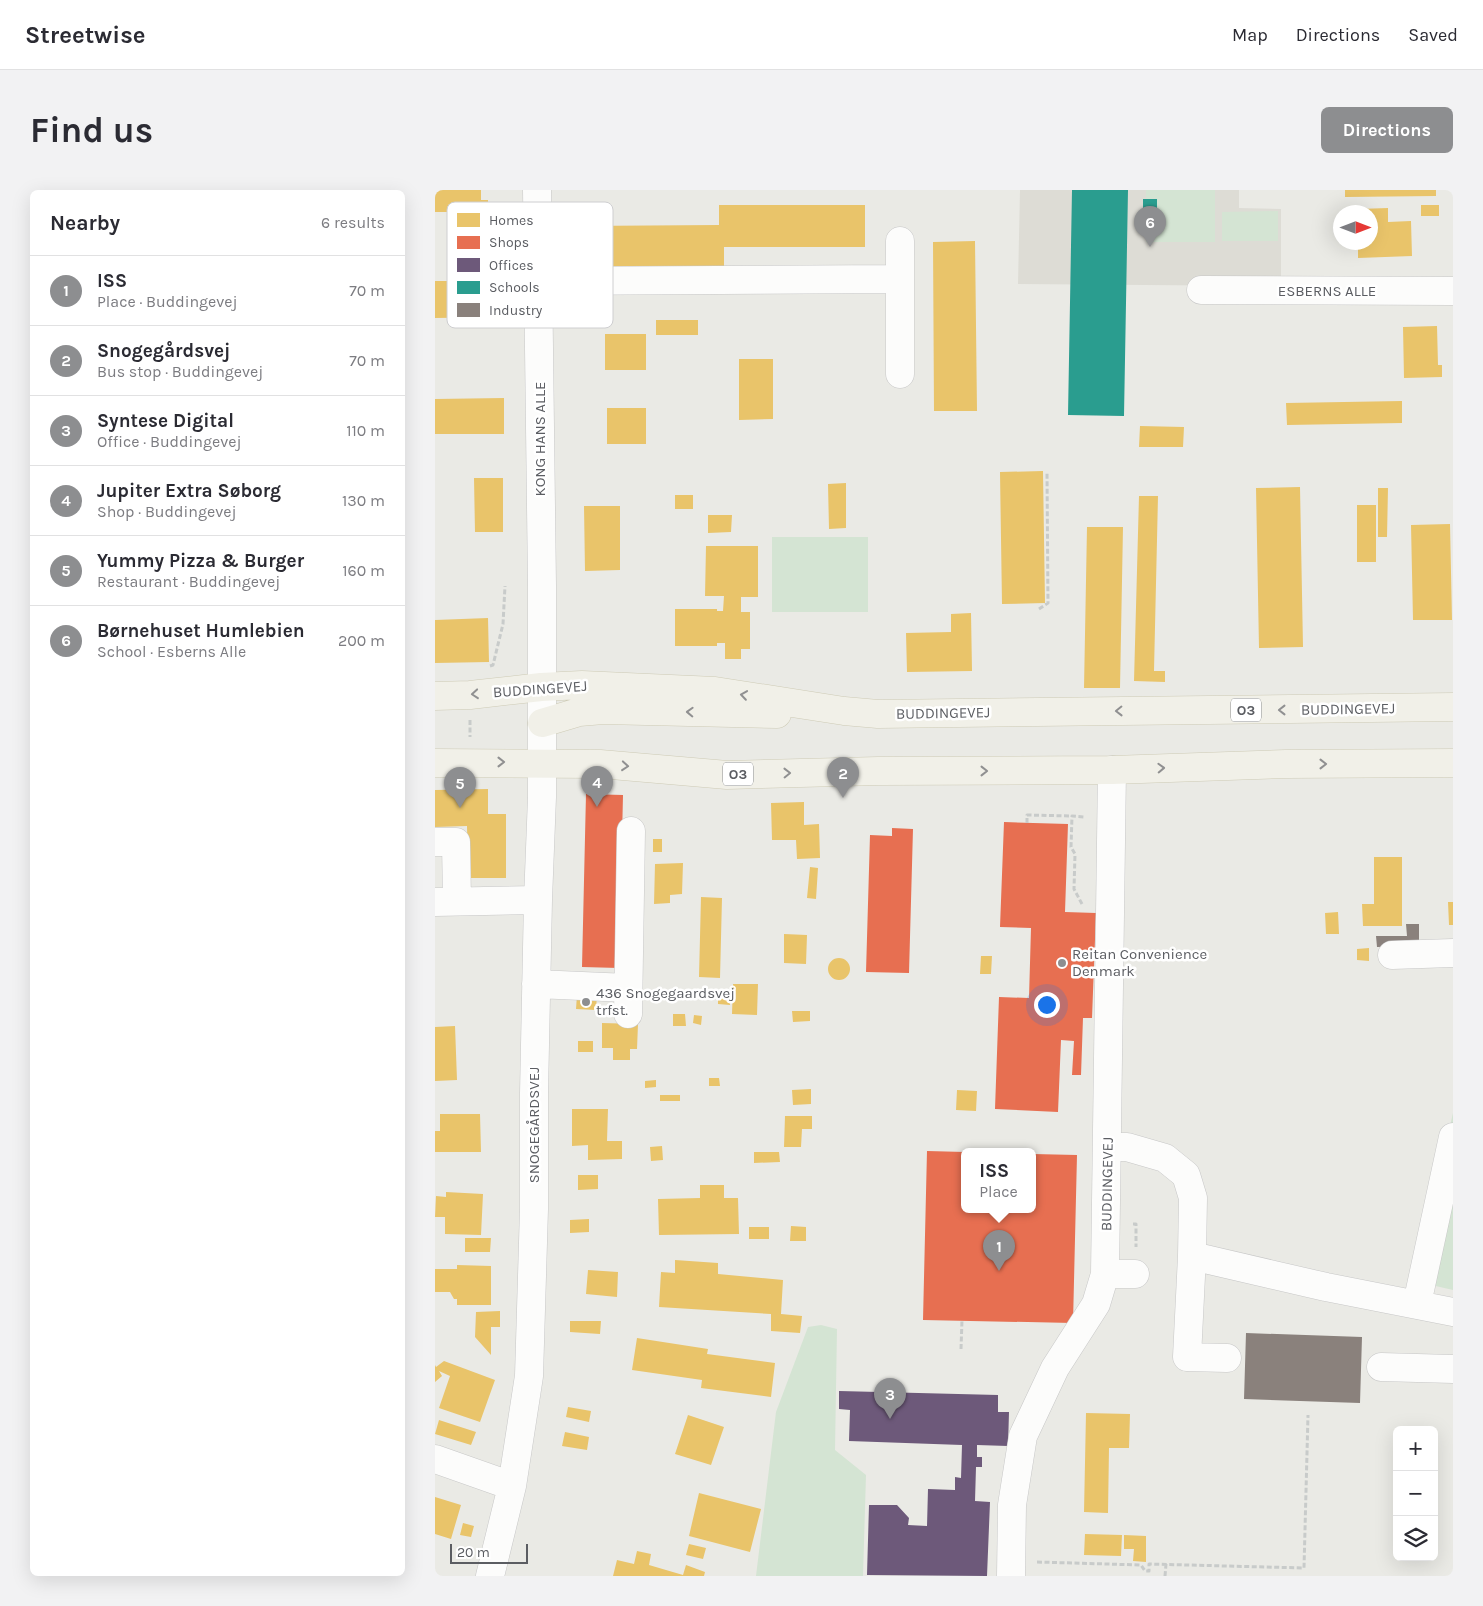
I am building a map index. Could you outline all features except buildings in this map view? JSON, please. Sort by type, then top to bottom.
[{"type":"main road","name":"BUDDINGEVEJ","points":[[435,696],[469,695],[541,687],[582,685],[715,691],[844,711],[887,714],[1453,707]]},
{"type":"main road","points":[[541,723],[579,712],[603,710],[762,715],[844,711]]},
{"type":"main road","name":"O3","points":[[435,763],[600,764],[727,775],[878,771],[1112,770],[1286,764],[1453,763]]},
{"type":"street","points":[[900,241],[900,374]]},
{"type":"street","points":[[613,280],[900,278]]},
{"type":"street","name":"ESBERNS ALLE","points":[[1201,290],[1453,291]]},
{"type":"street","name":"KONG HANS ALLE","points":[[538,328],[541,723]]},
{"type":"street","name":"SNOGEGÅRDSVEJ","points":[[490,1576],[512,1486],[529,1376],[534,1209],[536,984],[542,797],[541,723]]},
{"type":"street","name":"BUDDINGEVEJ","points":[[1011,1576],[1012,1504],[1023,1436],[1055,1368],[1096,1304],[1105,1274],[1112,770]]},
{"type":"street","points":[[536,984],[628,1001],[631,831]]},
{"type":"street","points":[[435,842],[456,842],[446,902],[538,900]]},
{"type":"street","points":[[1392,955],[1453,953]]},
{"type":"street","points":[[1417,1304],[1453,1137]]},
{"type":"street","points":[[1108,1147],[1127,1147],[1165,1158],[1186,1174],[1193,1198],[1187,1357],[1227,1358]]},
{"type":"street","points":[[1192,1256],[1326,1287],[1453,1312]]},
{"type":"street","points":[[1105,1274],[1135,1274]]},
{"type":"street","points":[[1381,1367],[1453,1369]]},
{"type":"street","points":[[435,1459],[512,1486]]},
{"type":"path","points":[[1039,610],[1048,603],[1047,472]]},
{"type":"path","points":[[485,667],[493,665],[503,624],[505,586]]},
{"type":"path","points":[[1027,822],[1027,815],[1084,816],[1083,822]]},
{"type":"path","points":[[1072,816],[1071,847],[1075,854],[1074,889],[1082,904],[1082,912]]},
{"type":"path","points":[[961,1350],[962,1320]]},
{"type":"path","points":[[1060,1563],[1141,1565],[1145,1571],[1149,1571],[1149,1564],[1304,1568],[1308,1414]]},
{"type":"path","points":[[1165,1576],[1166,1564]]},
{"type":"shaded area","points":[[1020,190],[1239,190],[1239,208],[1281,209],[1281,286],[1018,284]]},
{"type":"green space","points":[[1146,190],[1215,190],[1215,242],[1146,242]]},
{"type":"green space","points":[[1278,211],[1278,241],[1222,241],[1222,212]]},
{"type":"green space","points":[[772,537],[868,537],[868,612],[772,612]]},
{"type":"green space","points":[[1453,1113],[1453,1290],[1414,1281]]},
{"type":"green space","points":[[821,1325],[837,1329],[835,1450],[866,1475],[863,1576],[756,1576],[776,1412],[808,1327]]},
{"type":"place","name":"Børnehuset Humlebien","points":[[1150,247]]},
{"type":"place","name":"Snogegårdsvej","points":[[843,798]]},
{"type":"place","name":"Jupiter Extra Søborg","points":[[597,807]]},
{"type":"place","name":"Yummy Pizza & Burger","points":[[460,808]]},
{"type":"place","name":"Reitan Convenience Denmark","points":[[1062,963]]},
{"type":"place","name":"436 Snogegaardsvej trfst.","points":[[586,1002]]},
{"type":"place","name":"ISS","points":[[999,1271]]},
{"type":"place","name":"Syntese Digital","points":[[890,1419]]}]
